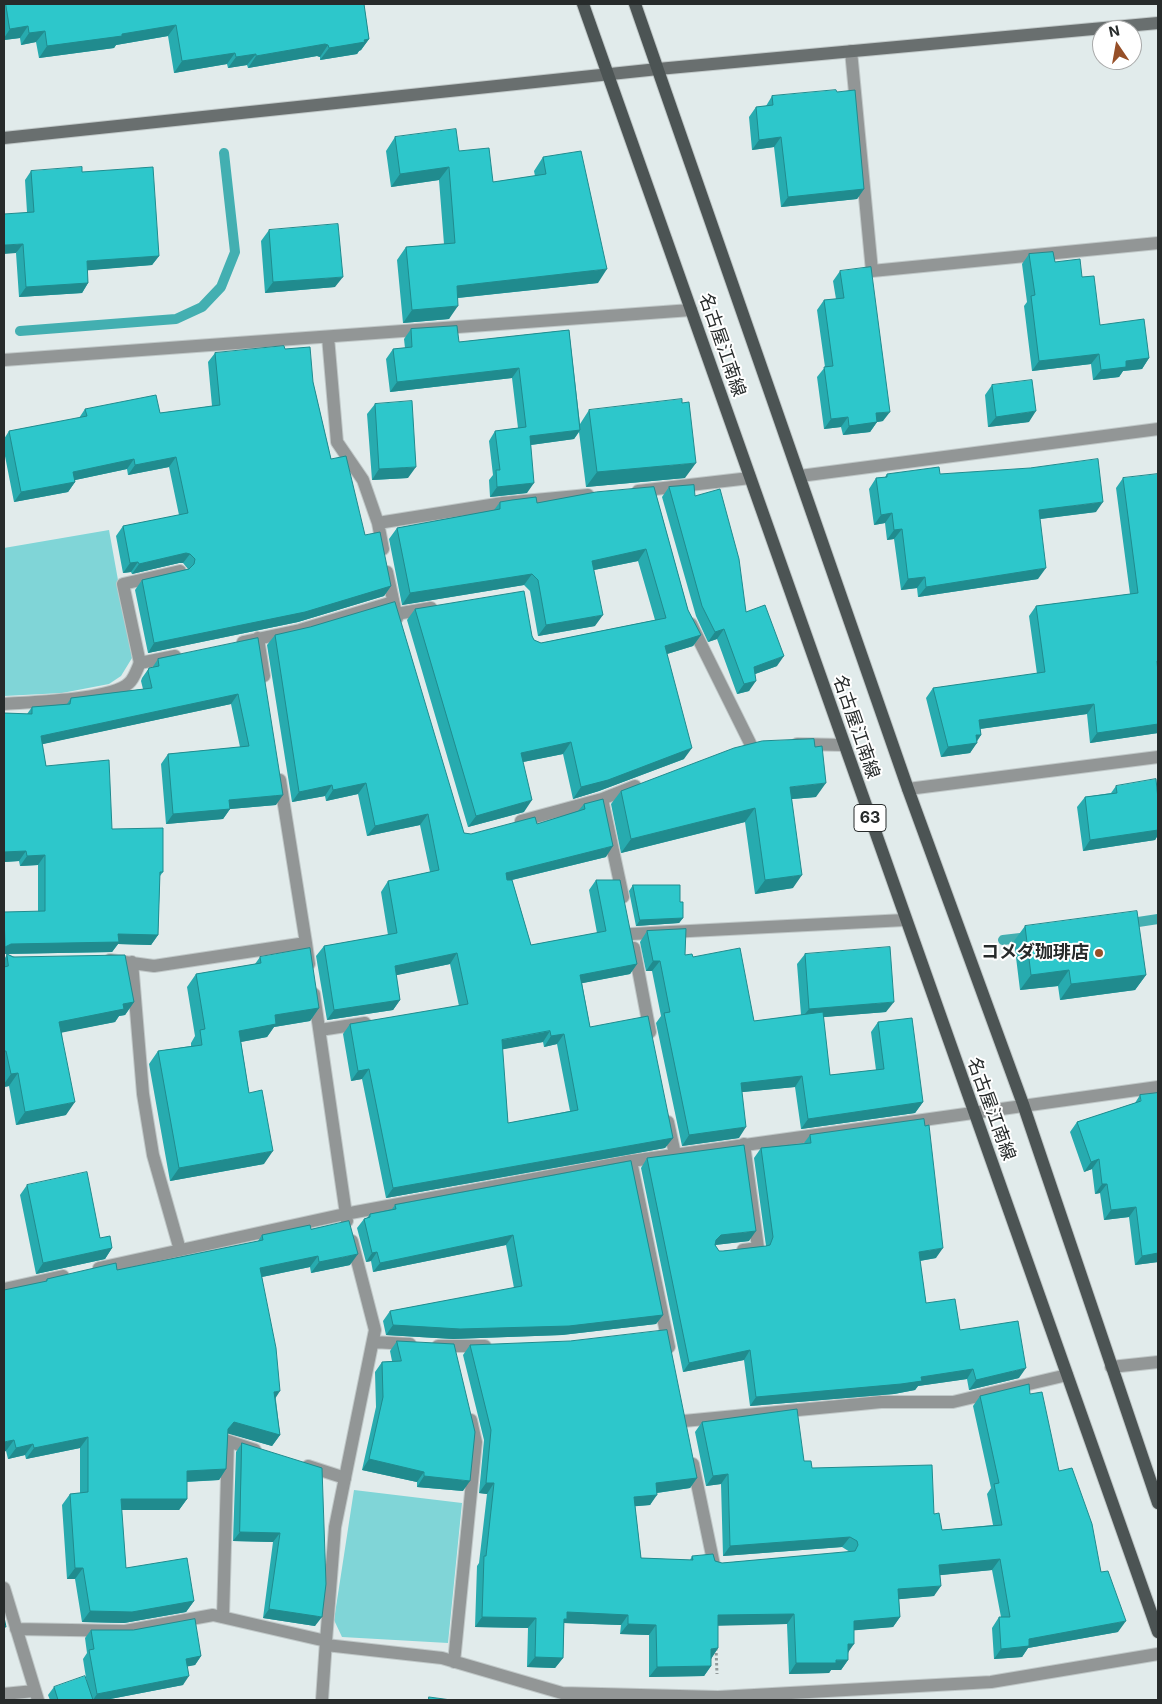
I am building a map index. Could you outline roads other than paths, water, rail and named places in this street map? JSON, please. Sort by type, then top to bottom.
[{"type":"main road","name":"名古屋江南線","points":[[583,4],[1158,1632]]},
{"type":"main road","name":"名古屋江南線","points":[[635,4],[908,789],[1023,1104],[1158,1503]]},
{"type":"street","points":[[4,138],[658,69],[1158,23]]},
{"type":"street","points":[[851,51],[872,271],[1158,243]]},
{"type":"street","points":[[4,360],[691,310]]},
{"type":"street","points":[[328,337],[337,442],[364,480],[378,523],[394,608],[402,632]]},
{"type":"street","points":[[800,476],[1158,430]]},
{"type":"street","points":[[622,492],[653,494],[750,478]]},
{"type":"street","points":[[378,523],[503,503],[602,494]]},
{"type":"street","points":[[4,704],[64,700],[110,692],[129,684],[140,663],[123,584],[180,571]]},
{"type":"street","points":[[231,644],[394,608],[444,606]]},
{"type":"street","points":[[686,610],[750,744]]},
{"type":"street","points":[[258,638],[266,688]]},
{"type":"street","points":[[140,663],[186,654]]},
{"type":"street","points":[[788,743],[844,744]]},
{"type":"street","points":[[908,789],[1158,757]]},
{"type":"street","points":[[278,766],[320,1030],[345,1214],[374,1330],[334,1527],[322,1700]]},
{"type":"street","points":[[508,824],[602,799],[649,781]]},
{"type":"street","points":[[602,799],[654,1049]]},
{"type":"street","points":[[629,924],[905,920]]},
{"type":"street","points":[[100,960],[132,962],[154,966],[306,943]]},
{"type":"street","points":[[132,962],[143,1094],[152,1146],[180,1250]]},
{"type":"street","points":[[320,1030],[374,1021]]},
{"type":"street","points":[[4,1289],[345,1214],[631,1161],[1023,1104],[1158,1087]]},
{"type":"street","points":[[665,1106],[675,1154]]},
{"type":"street","points":[[732,1252],[758,1248],[744,1144]]},
{"type":"street","points":[[631,1161],[661,1331],[672,1358]]},
{"type":"street","points":[[373,1342],[454,1352],[493,1345]]},
{"type":"street","points":[[1111,1367],[1158,1362]]},
{"type":"street","points":[[684,1421],[881,1402],[953,1402],[1067,1375]]},
{"type":"street","points":[[454,1662],[476,1442],[467,1404]]},
{"type":"street","points":[[222,1617],[228,1441],[264,1453]]},
{"type":"street","points":[[690,1450],[719,1565]]},
{"type":"street","points":[[300,1464],[345,1478]]},
{"type":"street","points":[[4,1588],[36,1695],[4,1694]]},
{"type":"street","points":[[16,1629],[125,1631],[213,1615],[326,1643],[442,1658],[562,1693],[718,1697],[991,1682],[1158,1654]]},
{"type":"waterway","points":[[20,331],[176,319],[202,307],[221,287],[235,252],[224,153]]},
{"type":"waterway","points":[[1125,924],[1158,919]]},
{"type":"waterway","points":[[1003,940],[1029,937]]},
{"type":"place","name":"コメダ珈琲店","points":[[1099,953]]}]
